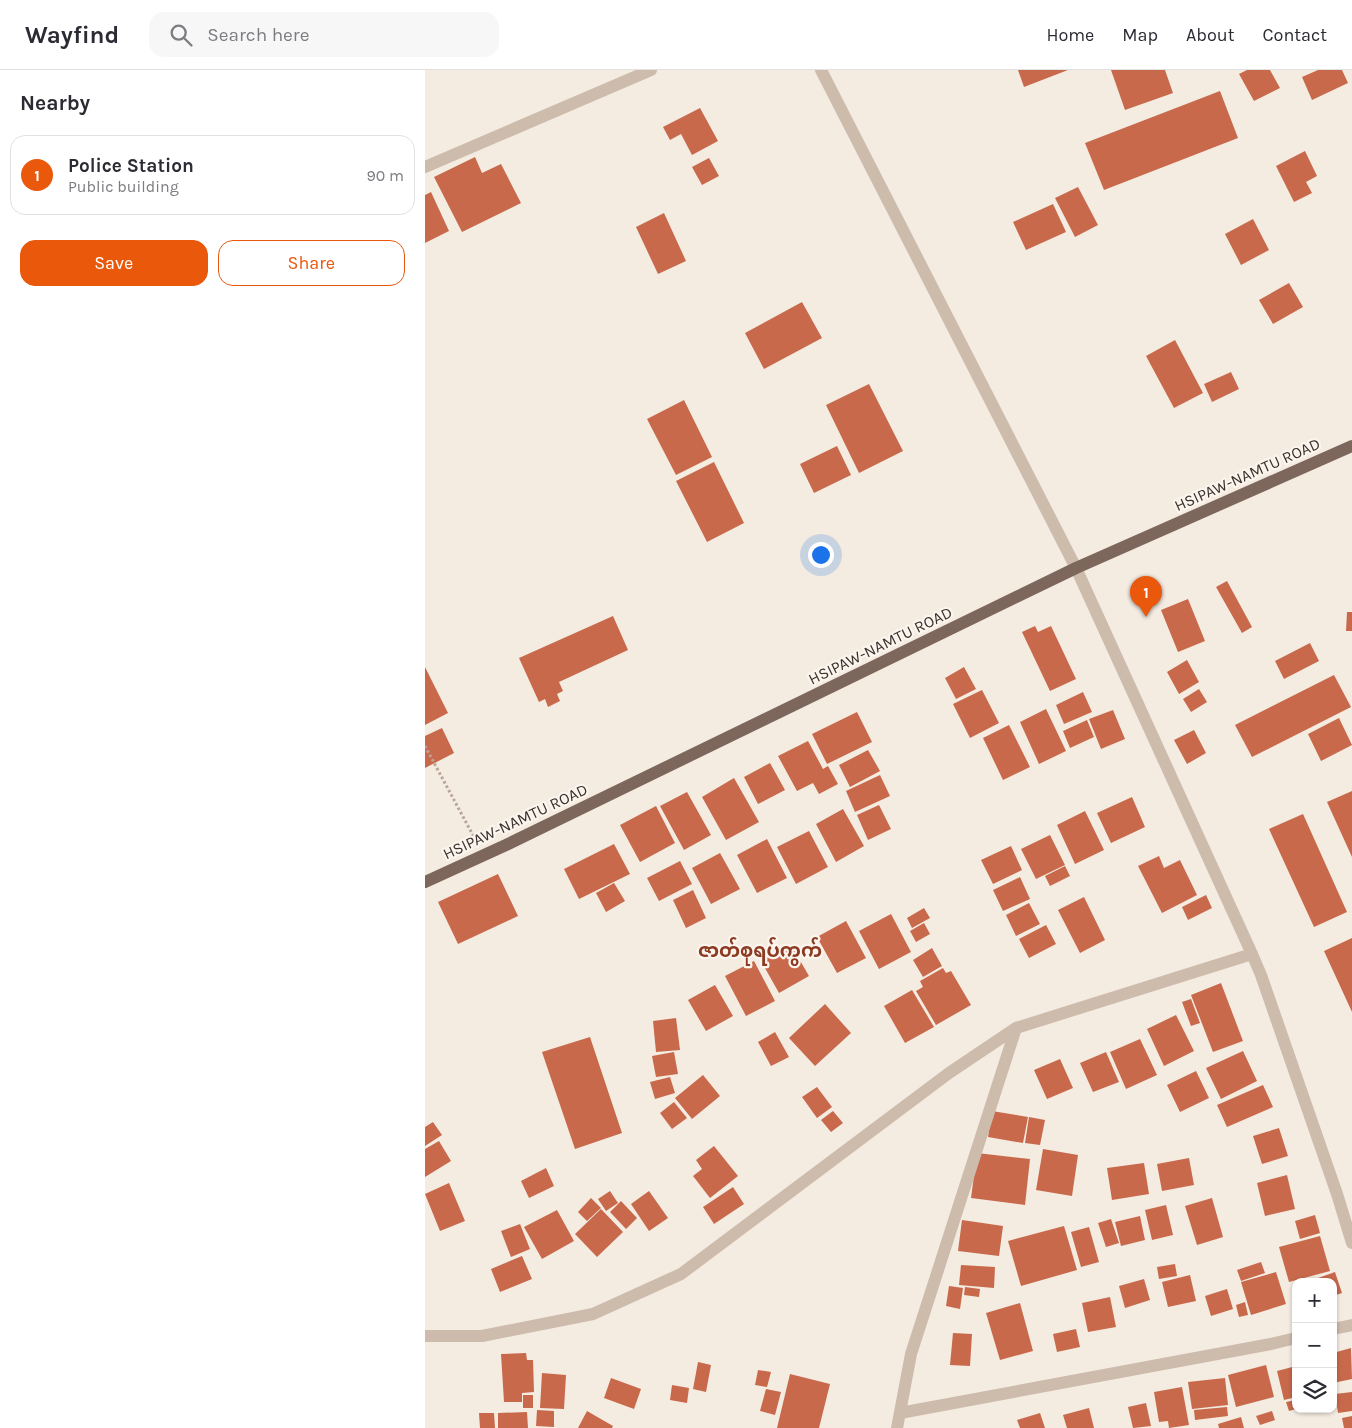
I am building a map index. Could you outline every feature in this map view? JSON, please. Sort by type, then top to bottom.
[{"type":"main road","name":"HSIPAW-NAMTU ROAD","points":[[425,882],[1076,568],[1352,446]]},
{"type":"street","points":[[425,167],[651,70]]},
{"type":"street","points":[[821,70],[1076,568],[1252,954],[1265,984],[1334,1184],[1352,1243]]},
{"type":"street","points":[[425,1336],[482,1336],[593,1314],[681,1274],[949,1073],[1016,1028],[1252,954]]},
{"type":"street","points":[[897,1428],[911,1354],[1016,1028]]},
{"type":"street","points":[[1337,1328],[1352,1324]]},
{"type":"street","points":[[899,1413],[1292,1339]]},
{"type":"path","points":[[425,746],[484,855]]},
{"type":"building","points":[[1018,70],[1068,70],[1024,87]]},
{"type":"building","points":[[1111,70],[1165,70],[1173,93],[1125,110]]},
{"type":"building","points":[[1247,70],[1270,70],[1280,88],[1254,101],[1239,74]]},
{"type":"building","points":[[1318,70],[1342,70],[1348,83],[1312,100],[1302,77]]},
{"type":"building","points":[[1220,91],[1238,138],[1104,190],[1085,143]]},
{"type":"building","points":[[700,108],[718,141],[692,155],[681,134],[670,140],[663,127]]},
{"type":"building","points":[[1305,151],[1317,176],[1306,182],[1312,193],[1294,202],[1276,166]]},
{"type":"building","points":[[475,157],[482,173],[501,164],[521,203],[462,232],[434,177]]},
{"type":"building","points":[[709,158],[719,176],[702,185],[692,167]]},
{"type":"building","points":[[1078,187],[1098,225],[1075,237],[1055,198]]},
{"type":"building","points":[[431,192],[449,231],[425,243],[425,195]]},
{"type":"building","points":[[1053,204],[1066,232],[1026,250],[1013,222]]},
{"type":"building","points":[[664,213],[686,261],[658,274],[636,227]]},
{"type":"building","points":[[1253,219],[1269,250],[1241,265],[1225,234]]},
{"type":"building","points":[[1289,283],[1303,307],[1273,324],[1259,300]]},
{"type":"building","points":[[802,302],[822,338],[764,369],[745,333]]},
{"type":"building","points":[[1175,340],[1203,393],[1174,408],[1146,356]]},
{"type":"building","points":[[1231,372],[1239,389],[1212,402],[1204,384]]},
{"type":"building","points":[[869,384],[903,451],[859,473],[826,405]]},
{"type":"building","points":[[684,400],[712,457],[676,475],[647,419]]},
{"type":"building","points":[[837,446],[851,475],[814,493],[800,464]]},
{"type":"building","points":[[714,462],[744,523],[707,542],[676,481]]},
{"type":"building","points":[[1227,581],[1252,627],[1242,633],[1216,587]]},
{"type":"building","points":[[1188,599],[1205,641],[1178,652],[1161,610]]},
{"type":"building","points":[[1347,612],[1352,612],[1352,631],[1346,631]]},
{"type":"building","points":[[613,616],[628,650],[559,682],[563,691],[557,694],[560,701],[548,707],[545,699],[539,702],[519,658]]},
{"type":"building","points":[[1035,626],[1038,632],[1051,626],[1076,679],[1050,691],[1022,632]]},
{"type":"building","points":[[1310,643],[1319,661],[1284,679],[1275,661]]},
{"type":"building","points":[[1187,660],[1199,682],[1179,694],[1167,672]]},
{"type":"building","points":[[425,667],[448,713],[425,725]]},
{"type":"building","points":[[964,667],[976,689],[956,699],[945,678]]},
{"type":"building","points":[[1334,675],[1351,707],[1252,757],[1235,725]]},
{"type":"building","points":[[1199,689],[1207,702],[1191,712],[1183,699]]},
{"type":"building","points":[[982,690],[999,723],[970,738],[953,704]]},
{"type":"building","points":[[1083,692],[1092,712],[1064,724],[1056,705]]},
{"type":"building","points":[[1046,709],[1066,751],[1039,764],[1020,722]]},
{"type":"building","points":[[1113,710],[1125,739],[1101,749],[1089,719]]},
{"type":"building","points":[[857,712],[872,742],[827,764],[812,734]]},
{"type":"building","points":[[1339,718],[1352,745],[1321,761],[1308,734]]},
{"type":"building","points":[[1087,720],[1094,737],[1070,748],[1063,731]]},
{"type":"building","points":[[1009,725],[1030,767],[1003,780],[983,738]]},
{"type":"building","points":[[442,728],[454,753],[425,768],[425,736]]},
{"type":"building","points":[[1194,730],[1206,753],[1187,764],[1174,740]]},
{"type":"building","points":[[808,741],[823,769],[828,766],[838,784],[819,794],[813,783],[797,791],[778,756]]},
{"type":"building","points":[[868,750],[880,771],[850,787],[839,765]]},
{"type":"building","points":[[770,763],[785,790],[758,804],[744,777]]},
{"type":"building","points":[[880,775],[890,796],[855,812],[846,791]]},
{"type":"building","points":[[734,778],[759,822],[726,840],[702,797]]},
{"type":"building","points":[[1352,791],[1352,857],[1327,802]]},
{"type":"building","points":[[687,792],[711,835],[684,850],[660,806]]},
{"type":"building","points":[[1132,797],[1145,827],[1111,843],[1097,813]]},
{"type":"building","points":[[879,805],[891,829],[868,840],[857,815]]},
{"type":"building","points":[[656,806],[675,843],[640,862],[620,825]]},
{"type":"building","points":[[843,809],[864,846],[836,862],[816,824]]},
{"type":"building","points":[[1085,811],[1104,850],[1075,864],[1057,825]]},
{"type":"building","points":[[1303,814],[1347,912],[1314,927],[1269,829]]},
{"type":"building","points":[[809,831],[828,867],[796,884],[777,847]]},
{"type":"building","points":[[1050,835],[1065,865],[1036,879],[1021,849]]},
{"type":"building","points":[[767,839],[787,878],[757,893],[737,855]]},
{"type":"building","points":[[614,844],[630,874],[579,899],[564,869]]},
{"type":"building","points":[[1011,846],[1022,870],[993,884],[981,860]]},
{"type":"building","points":[[720,853],[740,889],[711,904],[692,868]]},
{"type":"building","points":[[1159,856],[1164,868],[1180,860],[1197,895],[1162,913],[1138,866]]},
{"type":"building","points":[[680,861],[692,884],[659,901],[647,878]]},
{"type":"building","points":[[1065,866],[1070,876],[1050,886],[1045,876]]},
{"type":"building","points":[[498,874],[518,916],[458,944],[438,902]]},
{"type":"building","points":[[1020,877],[1030,899],[1003,911],[993,890]]},
{"type":"building","points":[[614,883],[625,901],[606,912],[596,893]]},
{"type":"building","points":[[693,890],[706,918],[686,928],[673,900]]},
{"type":"building","points":[[1206,895],[1212,908],[1188,920],[1182,907]]},
{"type":"building","points":[[1084,897],[1105,940],[1080,953],[1058,910]]},
{"type":"building","points":[[1029,903],[1040,924],[1016,936],[1006,915]]},
{"type":"building","points":[[924,908],[930,918],[912,928],[907,918]]},
{"type":"building","points":[[891,914],[911,952],[879,969],[859,931]]},
{"type":"building","points":[[846,921],[866,958],[837,973],[817,937]]},
{"type":"building","points":[[924,923],[930,934],[916,942],[910,931]]},
{"type":"building","points":[[1046,925],[1056,944],[1029,958],[1019,939]]},
{"type":"building","points":[[1352,938],[1352,1012],[1324,951]]},
{"type":"building","points":[[791,945],[809,976],[779,993],[761,961]]},
{"type":"building","points":[[932,948],[942,966],[923,977],[913,960]]},
{"type":"building","points":[[754,961],[775,1001],[746,1016],[725,976]]},
{"type":"building","points":[[943,968],[946,973],[951,971],[971,1005],[936,1025],[916,991],[923,987],[920,981]]},
{"type":"building","points":[[1221,983],[1243,1041],[1213,1052],[1191,995]]},
{"type":"building","points":[[715,985],[733,1016],[706,1031],[688,1000]]},
{"type":"building","points":[[912,990],[934,1027],[905,1043],[884,1006]]},
{"type":"building","points":[[1191,999],[1200,1023],[1191,1026],[1182,1002]]},
{"type":"building","points":[[825,1004],[851,1033],[815,1066],[789,1038]]},
{"type":"building","points":[[1176,1015],[1194,1051],[1164,1066],[1147,1029]]},
{"type":"building","points":[[676,1018],[680,1050],[656,1052],[653,1021]]},
{"type":"building","points":[[775,1032],[789,1057],[771,1066],[758,1042]]},
{"type":"building","points":[[590,1037],[622,1133],[575,1149],[542,1052]]},
{"type":"building","points":[[1140,1039],[1157,1075],[1126,1089],[1110,1052]]},
{"type":"building","points":[[1243,1051],[1257,1081],[1221,1099],[1206,1068]]},
{"type":"building","points":[[674,1052],[678,1074],[656,1077],[652,1056]]},
{"type":"building","points":[[1106,1052],[1119,1082],[1093,1092],[1080,1063]]},
{"type":"building","points":[[1060,1059],[1073,1088],[1047,1099],[1034,1070]]},
{"type":"building","points":[[1196,1071],[1209,1098],[1180,1112],[1167,1085]]},
{"type":"building","points":[[703,1075],[720,1096],[692,1119],[675,1098]]},
{"type":"building","points":[[670,1077],[675,1093],[655,1099],[650,1082]]},
{"type":"building","points":[[1263,1085],[1273,1107],[1227,1127],[1217,1105]]},
{"type":"building","points":[[817,1087],[832,1107],[817,1118],[802,1097]]},
{"type":"building","points":[[674,1102],[687,1118],[672,1129],[660,1113]]},
{"type":"building","points":[[833,1111],[843,1123],[831,1132],[821,1120]]},
{"type":"building","points":[[992,1111],[1028,1117],[1023,1143],[988,1137]]},
{"type":"building","points":[[1029,1117],[1045,1120],[1040,1145],[1025,1143]]},
{"type":"building","points":[[433,1122],[442,1135],[425,1146],[425,1127]]},
{"type":"building","points":[[1279,1128],[1288,1156],[1262,1164],[1253,1136]]},
{"type":"building","points":[[439,1141],[451,1161],[425,1177],[425,1149]]},
{"type":"building","points":[[714,1146],[738,1176],[710,1198],[693,1176],[702,1169],[696,1160]]},
{"type":"building","points":[[1043,1149],[1078,1155],[1072,1196],[1036,1190]]},
{"type":"building","points":[[977,1153],[1030,1159],[1025,1205],[971,1198]]},
{"type":"building","points":[[1189,1158],[1194,1185],[1162,1191],[1157,1164]]},
{"type":"building","points":[[1144,1163],[1149,1194],[1112,1200],[1107,1168]]},
{"type":"building","points":[[546,1168],[554,1186],[529,1198],[521,1181]]},
{"type":"building","points":[[1287,1175],[1295,1209],[1265,1216],[1257,1183]]},
{"type":"building","points":[[449,1183],[465,1221],[440,1231],[425,1194]]},
{"type":"building","points":[[733,1187],[744,1204],[714,1224],[703,1207]]},
{"type":"building","points":[[610,1191],[618,1203],[606,1211],[598,1199]]},
{"type":"building","points":[[649,1191],[668,1218],[649,1231],[631,1204]]},
{"type":"building","points":[[591,1198],[601,1208],[587,1221],[578,1212]]},
{"type":"building","points":[[1212,1198],[1223,1237],[1197,1245],[1185,1206]]},
{"type":"building","points":[[621,1201],[637,1218],[626,1229],[610,1212]]},
{"type":"building","points":[[1166,1205],[1173,1235],[1152,1240],[1145,1210]]},
{"type":"building","points":[[601,1209],[623,1232],[597,1257],[575,1234]]},
{"type":"building","points":[[557,1210],[574,1241],[542,1259],[524,1227]]},
{"type":"building","points":[[1315,1215],[1320,1233],[1300,1239],[1295,1221]]},
{"type":"building","points":[[1140,1216],[1145,1240],[1121,1246],[1115,1222]]},
{"type":"building","points":[[1111,1219],[1119,1243],[1106,1247],[1098,1223]]},
{"type":"building","points":[[962,1220],[1003,1226],[999,1256],[958,1251]]},
{"type":"building","points":[[520,1224],[530,1249],[511,1257],[501,1231]]},
{"type":"building","points":[[1064,1226],[1077,1270],[1021,1286],[1008,1241]]},
{"type":"building","points":[[1089,1227],[1099,1262],[1081,1267],[1071,1232]]},
{"type":"building","points":[[1320,1236],[1330,1271],[1304,1278],[1292,1278],[1292,1281],[1289,1282],[1279,1247]]},
{"type":"building","points":[[522,1256],[532,1279],[500,1292],[491,1269]]},
{"type":"building","points":[[1261,1262],[1265,1273],[1241,1281],[1237,1270]]},
{"type":"building","points":[[1175,1264],[1177,1276],[1159,1279],[1157,1267]]},
{"type":"building","points":[[961,1265],[995,1267],[994,1288],[959,1285]]},
{"type":"building","points":[[1276,1272],[1286,1304],[1251,1315],[1241,1282]]},
{"type":"building","points":[[1335,1272],[1337,1278],[1318,1278]]},
{"type":"building","points":[[1190,1275],[1196,1301],[1168,1307],[1162,1282]]},
{"type":"building","points":[[1337,1278],[1342,1293],[1337,1295]]},
{"type":"building","points":[[1144,1279],[1150,1300],[1125,1308],[1119,1286]]},
{"type":"building","points":[[949,1286],[963,1288],[960,1309],[946,1306]]},
{"type":"building","points":[[965,1287],[980,1289],[979,1297],[964,1295]]},
{"type":"building","points":[[1227,1289],[1233,1309],[1211,1316],[1205,1296]]},
{"type":"building","points":[[1110,1297],[1116,1327],[1088,1332],[1082,1303]]},
{"type":"building","points":[[1245,1302],[1248,1315],[1239,1317],[1236,1305]]},
{"type":"building","points":[[1020,1303],[1033,1351],[1000,1360],[986,1313]]},
{"type":"building","points":[[1076,1329],[1080,1347],[1057,1352],[1053,1334]]},
{"type":"building","points":[[953,1333],[972,1334],[970,1366],[950,1365]]},
{"type":"building","points":[[1351,1348],[1352,1379],[1337,1382],[1337,1352]]},
{"type":"building","points":[[526,1353],[527,1360],[533,1360],[534,1392],[522,1393],[522,1402],[504,1402],[501,1354]]},
{"type":"building","points":[[698,1362],[711,1365],[706,1392],[693,1389]]},
{"type":"building","points":[[1266,1365],[1274,1397],[1236,1407],[1228,1375]]},
{"type":"building","points":[[1292,1367],[1292,1398],[1284,1400],[1277,1371]]},
{"type":"building","points":[[758,1370],[771,1372],[767,1387],[755,1385]]},
{"type":"building","points":[[542,1373],[566,1375],[564,1409],[540,1408]]},
{"type":"building","points":[[790,1374],[830,1384],[819,1428],[777,1428]]},
{"type":"building","points":[[611,1378],[641,1389],[634,1409],[604,1398]]},
{"type":"building","points":[[1225,1378],[1228,1405],[1192,1409],[1188,1382]]},
{"type":"building","points":[[672,1385],[689,1388],[687,1403],[670,1400]]},
{"type":"building","points":[[1182,1387],[1189,1425],[1169,1428],[1168,1421],[1159,1422],[1154,1392]]},
{"type":"building","points":[[766,1389],[781,1392],[775,1415],[760,1411]]},
{"type":"building","points":[[1352,1392],[1352,1411],[1338,1413],[1337,1394]]},
{"type":"building","points":[[523,1395],[533,1395],[533,1408],[523,1408]]},
{"type":"building","points":[[1292,1401],[1292,1410],[1289,1411],[1286,1402]]},
{"type":"building","points":[[1146,1403],[1151,1426],[1133,1428],[1128,1407]]},
{"type":"building","points":[[1227,1407],[1228,1416],[1195,1420],[1194,1410]]},
{"type":"building","points":[[1089,1408],[1094,1428],[1067,1428],[1063,1415]]},
{"type":"building","points":[[537,1410],[554,1411],[554,1427],[536,1426]]},
{"type":"building","points":[[587,1411],[613,1426],[612,1428],[578,1428]]},
{"type":"building","points":[[1272,1411],[1275,1420],[1260,1425],[1256,1416]]},
{"type":"building","points":[[527,1412],[528,1428],[498,1428],[498,1413]]},
{"type":"building","points":[[479,1413],[494,1413],[495,1428],[480,1428]]},
{"type":"building","points":[[1040,1413],[1045,1428],[1020,1428],[1017,1420]]},
{"type":"building","points":[[1352,1416],[1352,1428],[1344,1428],[1342,1418]]},
{"type":"building","points":[[1241,1417],[1244,1428],[1219,1428],[1218,1424]]},
{"type":"place","name":"Police Station","points":[[1146,617]]},
{"type":"district","name":"ဇာတ်စုရပ်ကွက်","points":[[760,950]]}]
